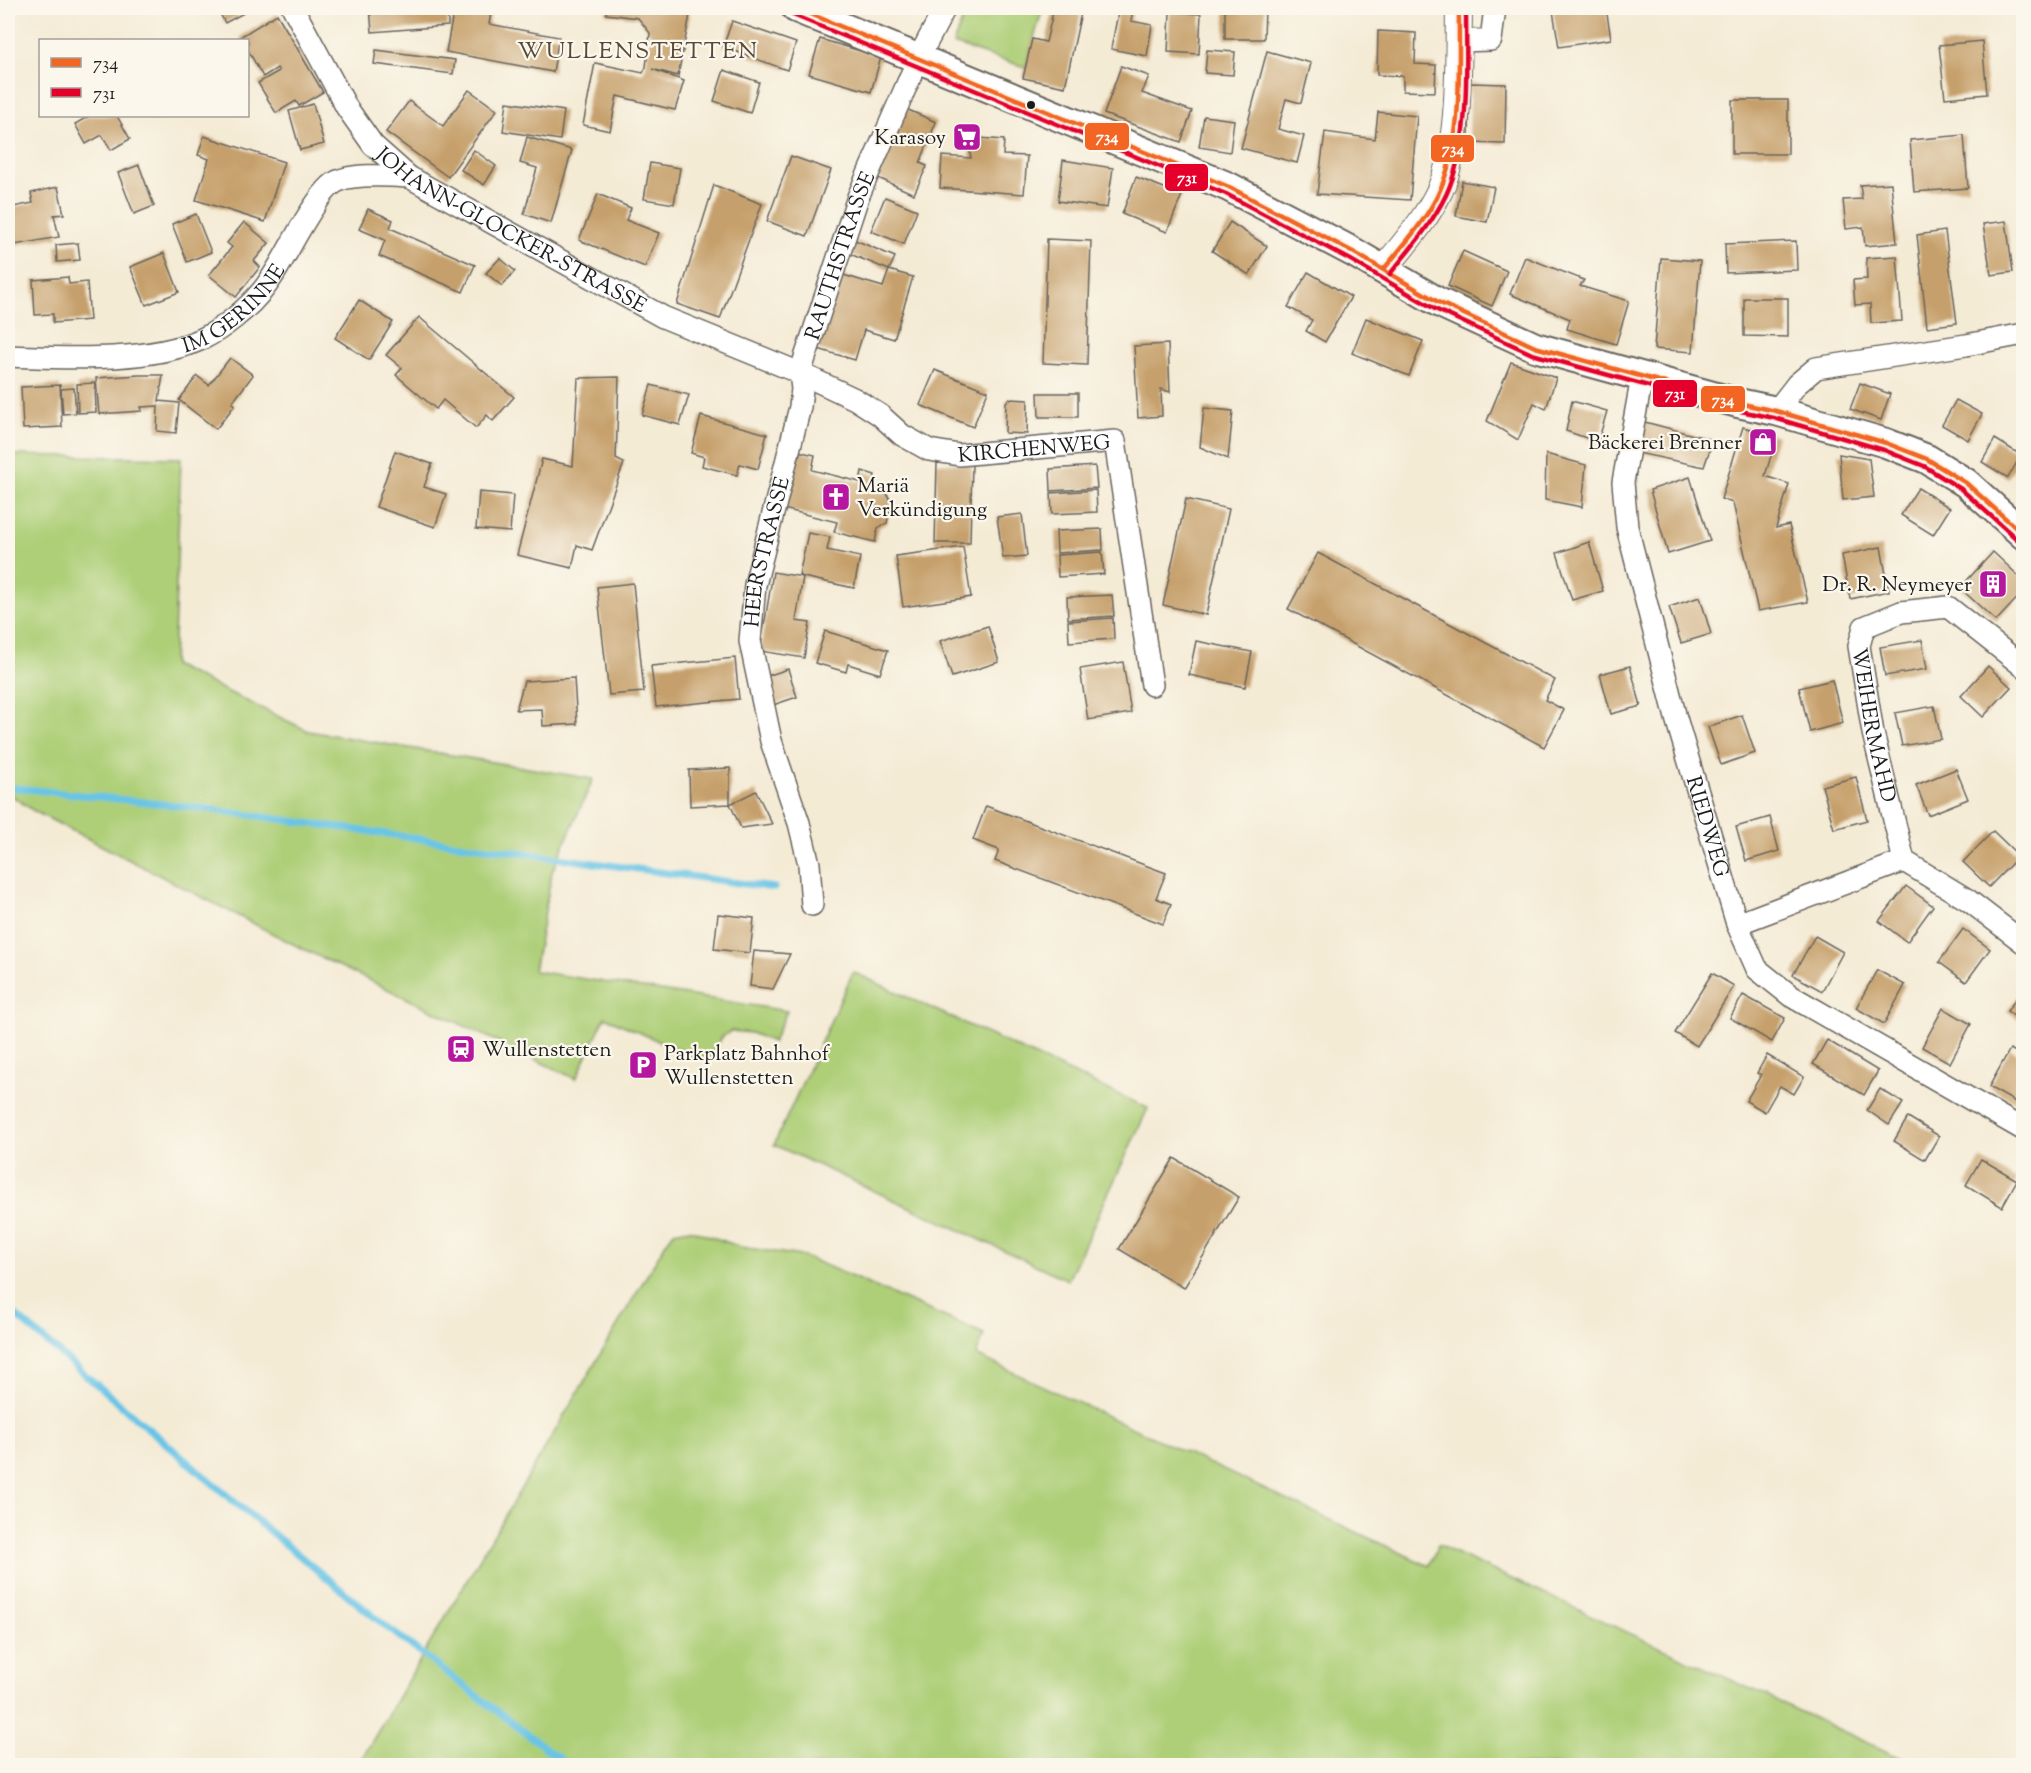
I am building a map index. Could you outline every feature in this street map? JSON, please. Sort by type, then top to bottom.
[{"type":"main road","points":[[796,8],[1229,187],[1384,269],[1438,302],[1535,347],[1776,411],[1887,443],[1927,459],[1966,483],[2024,535]]},
{"type":"street","name":"JOHANN-GLOCKER-STRASSE","points":[[293,8],[347,108],[373,145],[408,177],[663,317],[800,374]]},
{"type":"street","name":"RAUTHSTRASSE","points":[[800,374],[858,197],[918,58],[945,8]]},
{"type":"street","points":[[1384,269],[1432,206],[1446,176],[1454,126],[1459,8]]},
{"type":"street","points":[[1458,41],[1491,40],[1495,8]]},
{"type":"street","name":"IM GERINNE","points":[[8,356],[72,358],[135,354],[181,347],[203,338],[227,322],[262,291],[313,207],[336,182],[364,176],[408,177]]},
{"type":"street","points":[[1776,411],[1797,384],[1816,368],[2024,334]]},
{"type":"street","name":"KIRCHENWEG","points":[[800,374],[855,399],[880,415],[902,435],[929,450],[960,455],[1115,441],[1152,685]]},
{"type":"street","name":"HEERSTRASSE","points":[[800,374],[802,389],[800,407],[755,585],[750,641],[771,741],[799,823],[809,864],[812,905]]},
{"type":"street","name":"RIEDWEG","points":[[1642,377],[1623,482],[1628,527],[1676,718],[1737,924],[1757,969],[1791,996],[2024,1130]]},
{"type":"street","name":"WEIHERMAHD","points":[[1904,861],[1873,733],[1859,646],[1864,627],[1900,612],[1948,607],[2024,667]]},
{"type":"street","points":[[1737,924],[1904,861],[1968,900],[2024,943]]},
{"type":"green space","points":[[967,8],[1043,8],[1025,67],[953,44]]},
{"type":"green space","points":[[8,455],[181,458],[173,665],[308,731],[593,779],[552,872],[534,971],[787,1011],[773,1042],[751,1033],[731,1031],[722,1037],[711,1056],[694,1057],[605,1017],[576,1079],[295,945],[34,811],[8,793]]},
{"type":"green space","points":[[853,972],[1148,1108],[1068,1280],[774,1145]]},
{"type":"green space","points":[[689,1229],[741,1247],[801,1256],[984,1334],[976,1355],[1429,1566],[1438,1545],[1916,1765],[358,1765],[666,1243],[674,1232]]},
{"type":"building","points":[[217,8],[250,8],[251,9],[225,23]]},
{"type":"building","points":[[370,8],[448,8],[448,26],[372,32]]},
{"type":"building","points":[[454,8],[492,8],[489,24],[559,37],[553,72],[446,52]]},
{"type":"building","points":[[607,8],[685,8],[690,15],[678,76],[652,69],[684,81],[675,110],[617,96],[610,131],[583,125],[595,63],[643,73],[646,67],[650,33],[638,18],[606,14]]},
{"type":"building","points":[[1054,8],[1082,8],[1065,87],[1023,78],[1032,39],[1046,42]]},
{"type":"building","points":[[1119,8],[1133,9],[1131,21],[1152,25],[1147,56],[1111,49]]},
{"type":"building","points":[[1225,8],[1265,8],[1264,39],[1225,39]]},
{"type":"building","points":[[1606,8],[1611,39],[1559,47],[1553,11]]},
{"type":"building","points":[[1170,12],[1201,14],[1199,54],[1168,52]]},
{"type":"building","points":[[277,14],[323,92],[299,106],[296,101],[276,113],[258,83],[279,71],[277,68],[263,77],[249,52],[249,39],[240,37]]},
{"type":"building","points":[[732,21],[796,43],[787,70],[723,47]]},
{"type":"building","points":[[1378,31],[1416,33],[1415,64],[1436,65],[1435,92],[1403,91],[1403,76],[1377,75]]},
{"type":"building","points":[[820,39],[881,57],[871,92],[809,74]]},
{"type":"building","points":[[1982,41],[1987,94],[1945,98],[1939,45]]},
{"type":"building","points":[[376,50],[455,60],[453,74],[374,64]]},
{"type":"building","points":[[1207,50],[1235,52],[1233,75],[1205,73]]},
{"type":"building","points":[[1267,51],[1311,63],[1301,103],[1286,99],[1278,129],[1304,136],[1297,163],[1241,148]]},
{"type":"building","points":[[1121,66],[1149,76],[1142,93],[1192,111],[1181,142],[1104,114]]},
{"type":"building","points":[[724,70],[759,82],[750,113],[714,101]]},
{"type":"building","points":[[1470,83],[1506,84],[1505,144],[1469,143]]},
{"type":"building","points":[[469,90],[497,110],[448,177],[386,132],[409,101],[443,126]]},
{"type":"building","points":[[1732,100],[1788,100],[1788,154],[1732,154]]},
{"type":"building","points":[[507,102],[564,111],[560,140],[503,131]]},
{"type":"building","points":[[313,104],[324,144],[300,150],[289,111]]},
{"type":"building","points":[[906,109],[936,122],[920,163],[927,166],[914,194],[876,177]]},
{"type":"building","points":[[1378,112],[1417,116],[1410,200],[1317,194],[1325,132],[1375,139]]},
{"type":"building","points":[[1204,116],[1234,120],[1230,152],[1199,147]]},
{"type":"building","points":[[87,117],[118,117],[130,139],[111,150],[102,135],[86,144],[75,124]]},
{"type":"building","points":[[1964,135],[1968,188],[1914,192],[1910,140]]},
{"type":"building","points":[[204,136],[284,162],[265,222],[196,200],[209,159],[198,155]]},
{"type":"building","points":[[527,137],[572,150],[551,223],[524,214],[537,168],[520,163]]},
{"type":"building","points":[[967,137],[1004,140],[1003,155],[1027,156],[1024,194],[940,188],[942,156],[971,158]]},
{"type":"building","points":[[474,150],[496,166],[484,185],[461,170]]},
{"type":"building","points":[[791,156],[831,170],[807,236],[767,221]]},
{"type":"building","points":[[1063,160],[1113,168],[1107,208],[1058,201]]},
{"type":"building","points":[[650,163],[680,168],[674,204],[644,199]]},
{"type":"building","points":[[139,165],[154,206],[134,214],[118,173]]},
{"type":"building","points":[[1136,177],[1182,195],[1167,232],[1122,214]]},
{"type":"building","points":[[1462,181],[1494,187],[1487,222],[1456,216]]},
{"type":"building","points":[[1891,183],[1897,243],[1865,246],[1863,227],[1846,229],[1843,200],[1862,199],[1860,185]]},
{"type":"building","points":[[714,185],[762,204],[720,319],[677,304]]},
{"type":"building","points":[[58,187],[64,214],[54,215],[59,237],[15,245],[8,208],[33,203],[31,193]]},
{"type":"building","points":[[598,194],[631,208],[626,220],[659,233],[645,267],[579,240]]},
{"type":"building","points":[[885,197],[917,210],[904,244],[871,231]]},
{"type":"building","points":[[368,209],[393,220],[390,228],[475,265],[463,292],[379,256],[385,240],[359,229]]},
{"type":"building","points":[[196,214],[211,252],[187,262],[172,224]]},
{"type":"building","points":[[2006,221],[2013,272],[1991,275],[1983,224]]},
{"type":"building","points":[[244,222],[269,243],[254,261],[260,267],[236,297],[209,275],[232,247],[227,243]]},
{"type":"building","points":[[1230,222],[1267,246],[1249,275],[1212,251]]},
{"type":"building","points":[[1945,231],[1957,323],[1927,327],[1917,235]]},
{"type":"building","points":[[1047,239],[1091,241],[1087,365],[1043,363]]},
{"type":"building","points":[[855,240],[895,257],[889,270],[850,254]]},
{"type":"building","points":[[1796,241],[1797,270],[1726,273],[1725,244]]},
{"type":"building","points":[[78,243],[80,260],[57,262],[56,245]]},
{"type":"building","points":[[1463,251],[1507,271],[1492,306],[1448,286]]},
{"type":"building","points":[[164,253],[179,292],[146,305],[130,267]]},
{"type":"building","points":[[1897,256],[1902,321],[1871,323],[1870,304],[1855,305],[1853,280],[1867,279],[1866,258]]},
{"type":"building","points":[[1525,257],[1584,280],[1580,286],[1629,301],[1616,344],[1567,329],[1570,319],[1510,294]]},
{"type":"building","points":[[500,258],[515,271],[502,286],[486,273]]},
{"type":"building","points":[[1661,258],[1700,261],[1693,352],[1654,349]]},
{"type":"building","points":[[889,270],[913,277],[894,339],[864,330],[855,360],[818,349],[840,274],[883,287]]},
{"type":"building","points":[[1308,272],[1351,297],[1325,342],[1306,331],[1312,320],[1288,307]]},
{"type":"building","points":[[68,277],[69,284],[87,282],[90,320],[53,323],[53,314],[35,315],[33,280]]},
{"type":"building","points":[[1744,298],[1788,298],[1788,337],[1744,336]]},
{"type":"building","points":[[359,300],[393,322],[369,360],[335,338]]},
{"type":"building","points":[[419,317],[514,397],[493,421],[487,415],[476,428],[443,400],[436,409],[396,375],[402,368],[386,355]]},
{"type":"building","points":[[1366,318],[1423,341],[1409,376],[1352,353]]},
{"type":"building","points":[[1168,344],[1170,392],[1161,389],[1162,416],[1138,418],[1134,346]]},
{"type":"building","points":[[230,358],[253,375],[232,403],[235,405],[216,429],[179,400],[197,376],[209,385]]},
{"type":"building","points":[[1511,362],[1556,378],[1546,409],[1534,403],[1518,440],[1487,421]]},
{"type":"building","points":[[935,370],[988,391],[973,427],[920,405]]},
{"type":"building","points":[[163,375],[159,401],[179,403],[176,433],[157,431],[158,406],[141,407],[142,411],[99,414],[96,378]]},
{"type":"building","points":[[619,377],[616,459],[624,463],[592,550],[577,545],[572,568],[517,555],[542,459],[573,466],[578,378]]},
{"type":"building","points":[[95,383],[96,412],[78,413],[77,384]]},
{"type":"building","points":[[1860,383],[1890,394],[1881,420],[1850,409]]},
{"type":"building","points":[[60,385],[62,427],[23,429],[21,387]]},
{"type":"building","points":[[651,385],[689,395],[680,425],[642,415]]},
{"type":"building","points":[[74,388],[76,413],[63,414],[61,389]]},
{"type":"building","points":[[1038,393],[1078,393],[1078,417],[1039,417]]},
{"type":"building","points":[[1009,399],[1028,400],[1027,434],[1005,433],[1006,402]]},
{"type":"building","points":[[1956,400],[1982,414],[1968,440],[1942,425]]},
{"type":"building","points":[[1572,401],[1607,411],[1598,442],[1566,431]]},
{"type":"building","points":[[1204,408],[1233,411],[1228,459],[1200,447]]},
{"type":"building","points":[[701,416],[767,434],[758,469],[740,464],[737,475],[702,466],[704,457],[691,453]]},
{"type":"building","points":[[1641,421],[1713,440],[1704,467],[1633,452]]},
{"type":"building","points":[[1743,427],[1777,436],[1765,476],[1789,484],[1776,528],[1789,525],[1808,602],[1758,611],[1733,503],[1721,499]]},
{"type":"building","points":[[1995,439],[2021,455],[2008,478],[1982,462]]},
{"type":"building","name":"Mariä Verkündigung","points":[[793,450],[815,455],[812,470],[860,482],[862,471],[875,475],[872,490],[886,493],[892,502],[887,523],[878,528],[875,542],[834,532],[837,522],[779,508]]},
{"type":"building","points":[[395,451],[432,464],[424,487],[446,494],[435,527],[376,507]]},
{"type":"building","points":[[1546,454],[1586,465],[1582,507],[1545,500]]},
{"type":"building","points":[[1839,454],[1869,459],[1874,497],[1843,500]]},
{"type":"building","points":[[937,463],[972,464],[970,543],[935,543]]},
{"type":"building","points":[[1095,466],[1097,488],[1051,491],[1050,469]]},
{"type":"building","points":[[1690,477],[1710,541],[1668,554],[1650,490]]},
{"type":"building","points":[[1918,488],[1950,508],[1933,535],[1901,515]]},
{"type":"building","points":[[1096,490],[1097,512],[1052,514],[1051,493]]},
{"type":"building","points":[[479,492],[513,495],[510,532],[476,529]]},
{"type":"building","points":[[1186,499],[1229,509],[1206,615],[1163,605]]},
{"type":"building","points":[[1022,514],[1027,556],[1003,558],[997,517]]},
{"type":"building","points":[[1102,529],[1103,550],[1057,553],[1056,531]]},
{"type":"building","points":[[808,533],[830,537],[827,550],[860,557],[854,588],[799,575]]},
{"type":"building","points":[[1589,542],[1603,591],[1572,600],[1557,553]]},
{"type":"building","points":[[963,547],[971,597],[903,607],[896,556]]},
{"type":"building","points":[[1881,547],[1889,591],[1850,599],[1842,555]]},
{"type":"building","points":[[1102,552],[1104,574],[1058,577],[1057,555]]},
{"type":"building","name":"Dr. R. Neymeyer","points":[[1993,552],[2024,581],[2024,591],[1996,621],[1960,588]]},
{"type":"building","points":[[1318,553],[1555,680],[1545,700],[1564,710],[1544,747],[1288,609]]},
{"type":"building","points":[[773,572],[803,577],[796,621],[810,623],[804,658],[760,651]]},
{"type":"building","points":[[633,583],[644,692],[609,695],[597,587]]},
{"type":"building","points":[[1112,595],[1114,616],[1068,619],[1067,597]]},
{"type":"building","points":[[1700,597],[1711,634],[1681,643],[1669,607]]},
{"type":"building","points":[[1113,618],[1114,639],[1069,642],[1068,621]]},
{"type":"building","points":[[988,626],[999,662],[952,677],[940,641]]},
{"type":"building","points":[[825,631],[888,650],[880,674],[848,664],[846,672],[815,663]]},
{"type":"building","points":[[1922,640],[1927,669],[1885,676],[1880,647]]},
{"type":"building","points":[[1196,641],[1252,652],[1245,687],[1189,675]]},
{"type":"building","points":[[735,658],[739,699],[656,707],[651,666]]},
{"type":"building","points":[[1123,662],[1131,713],[1088,720],[1080,669]]},
{"type":"building","points":[[1630,666],[1641,706],[1611,714],[1600,674]]},
{"type":"building","points":[[1988,666],[2011,687],[1983,717],[1961,696]]},
{"type":"building","points":[[788,669],[797,697],[773,705],[764,677]]},
{"type":"building","points":[[574,678],[577,724],[543,726],[542,709],[516,710],[524,681]]},
{"type":"building","points":[[1832,680],[1843,723],[1810,732],[1799,688]]},
{"type":"building","points":[[1934,706],[1941,739],[1902,746],[1895,713]]},
{"type":"building","points":[[1742,715],[1755,753],[1721,765],[1708,727]]},
{"type":"building","points":[[730,768],[730,804],[690,806],[689,770]]},
{"type":"building","points":[[1956,769],[1968,799],[1928,815],[1916,785]]},
{"type":"building","points":[[1856,777],[1867,820],[1834,829],[1822,786]]},
{"type":"building","points":[[756,791],[772,824],[741,828],[730,804]]},
{"type":"building","points":[[986,806],[1166,873],[1156,898],[1171,904],[1163,924],[995,861],[999,850],[973,840]]},
{"type":"building","points":[[1770,817],[1779,851],[1746,861],[1736,827]]},
{"type":"building","points":[[1993,831],[2019,856],[1989,887],[1963,862]]},
{"type":"building","points":[[1906,886],[1933,906],[1907,942],[1879,921]]},
{"type":"building","points":[[718,914],[754,918],[750,953],[714,949]]},
{"type":"building","points":[[1963,929],[1990,949],[1966,982],[1939,962]]},
{"type":"building","points":[[1815,936],[1843,952],[1822,991],[1793,975]]},
{"type":"building","points":[[754,951],[790,954],[773,989],[750,986]]},
{"type":"building","points":[[1877,970],[1905,985],[1884,1024],[1856,1008]]},
{"type":"building","points":[[1712,973],[1734,986],[1697,1046],[1675,1033]]},
{"type":"building","points":[[2024,988],[2024,1023],[2007,1011]]},
{"type":"building","points":[[1743,995],[1785,1018],[1772,1042],[1730,1018]]},
{"type":"building","points":[[1943,1008],[1971,1024],[1950,1063],[1922,1047]]},
{"type":"building","points":[[1827,1040],[1878,1071],[1864,1095],[1813,1064]]},
{"type":"building","points":[[2010,1049],[2024,1056],[2024,1092],[2017,1103],[1989,1087]]},
{"type":"building","points":[[1767,1055],[1804,1077],[1794,1094],[1780,1086],[1765,1112],[1746,1101],[1761,1075],[1757,1073]]},
{"type":"building","points":[[1880,1089],[1903,1103],[1889,1125],[1867,1110]]},
{"type":"building","points":[[1908,1117],[1939,1136],[1925,1160],[1894,1141]]},
{"type":"building","points":[[1174,1158],[1239,1197],[1184,1288],[1119,1249]]},
{"type":"building","points":[[1981,1159],[2017,1180],[2002,1207],[1966,1185]]},
{"type":"waterway","points":[[8,787],[199,808],[774,888]]},
{"type":"waterway","points":[[8,1309],[251,1516],[388,1628],[569,1766]]},
{"type":"transit line","name":"734","points":[[796,8],[1229,187],[1353,252],[1438,302],[1535,347],[1738,403],[1776,411],[1886,443],[1927,459],[1966,483],[2024,535]]},
{"type":"transit line","name":"734","points":[[1384,269],[1429,211],[1448,169],[1458,101],[1459,8]]},
{"type":"transit line","name":"731","points":[[1390,274],[1434,216],[1446,195],[1454,174],[1460,151],[1465,103],[1466,8]]},
{"type":"transit line","name":"731","points":[[793,15],[1226,194],[1349,259],[1435,309],[1532,354],[1736,410],[1774,418],[1884,450],[1924,466],[1961,489],[2019,541]]},
{"type":"place","name":"Karasoy","points":[[967,137]]},
{"type":"place","name":"Bäckerei Brenner","points":[[1763,442]]},
{"type":"place","name":"Mariä Verkündigung","points":[[836,497]]},
{"type":"place","name":"Dr. R. Neymeyer","points":[[1993,584]]},
{"type":"place","name":"Wullenstetten","points":[[461,1049]]},
{"type":"place","name":"Parkplatz Bahnhof Wullenstetten","points":[[643,1065]]},
{"type":"district","name":"WULLENSTETTEN","points":[[638,50]]}]
